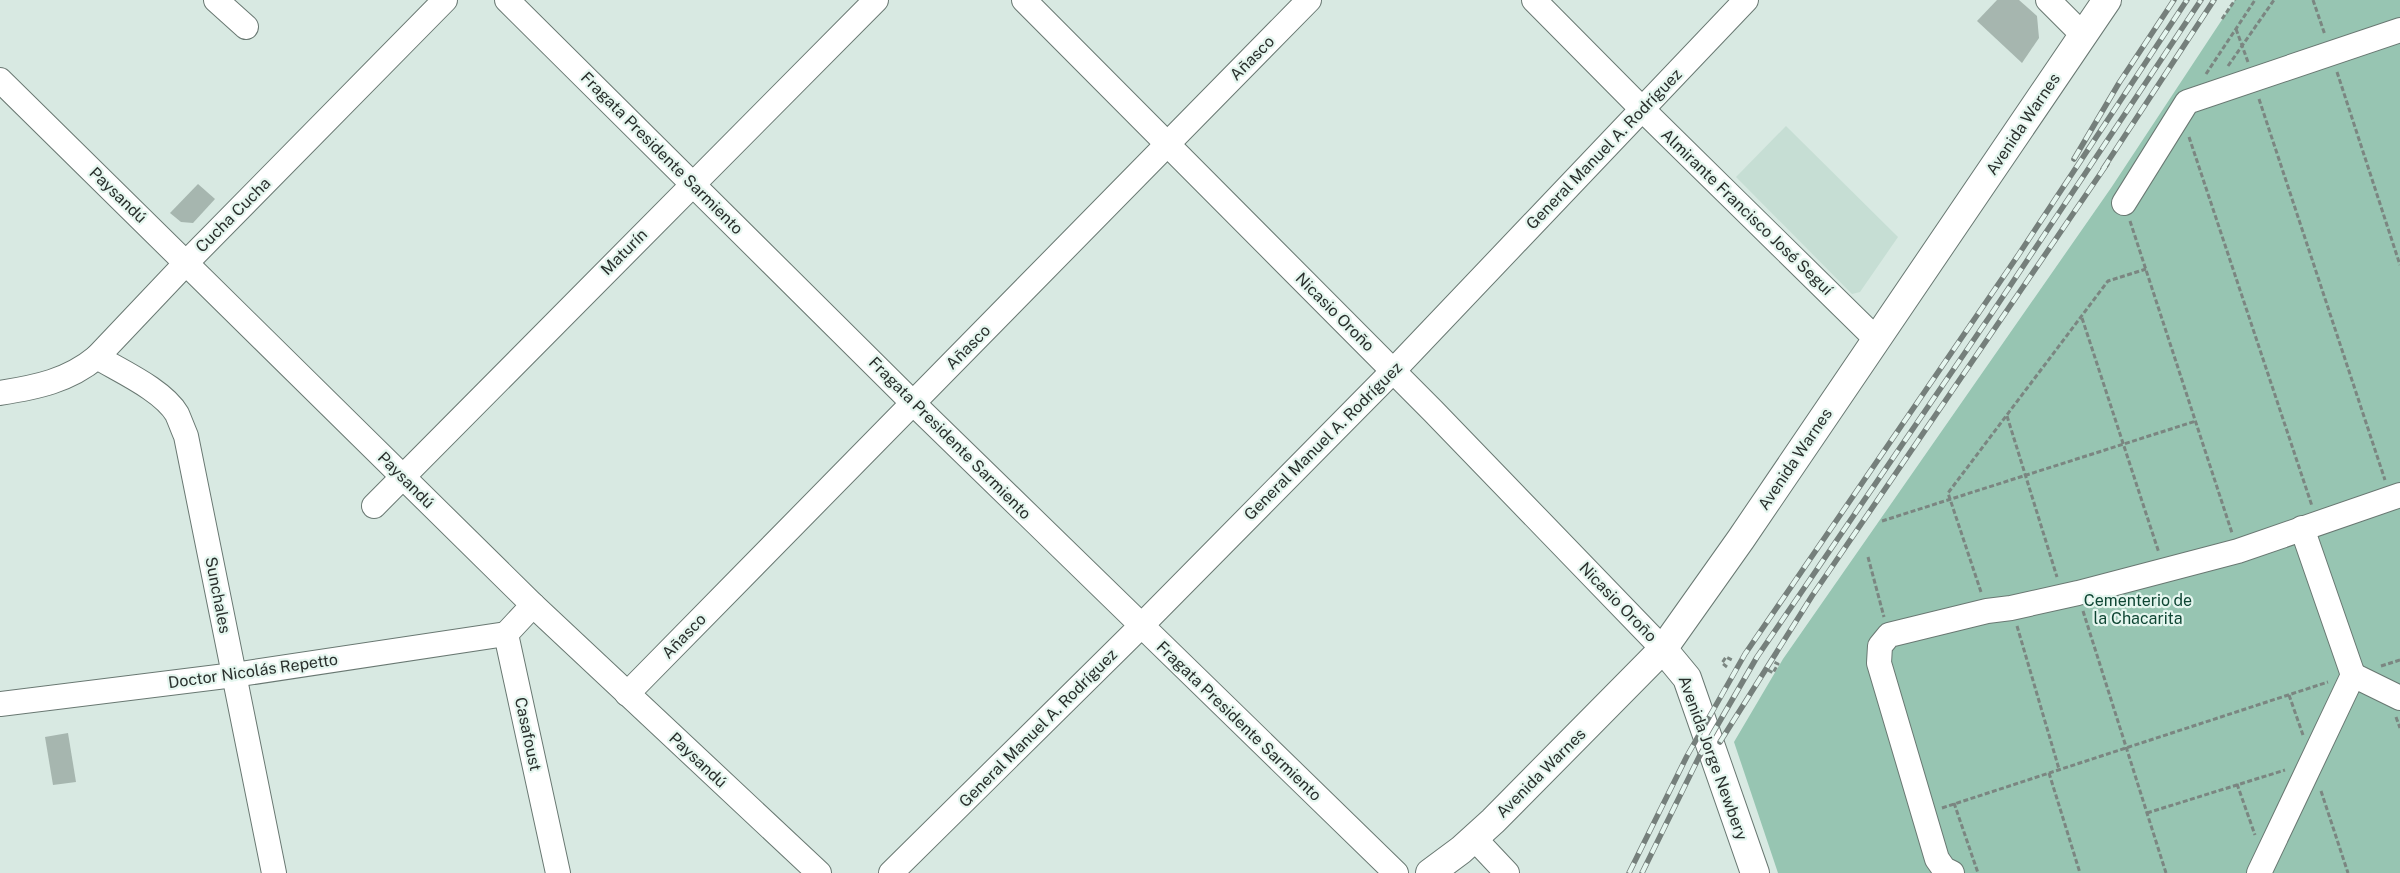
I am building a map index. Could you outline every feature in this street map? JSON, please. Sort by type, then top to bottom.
[{"type":"main road","name":"Avenida Warnes","points":[[1430,873],[1474,838],[1663,648],[1741,539],[2107,0]]},
{"type":"main road","name":"Avenida Jorge Newbery","points":[[1663,648],[1687,678],[1755,873]]},
{"type":"street","points":[[216,0],[246,27]]},
{"type":"street","name":"Cucha Cucha","points":[[0,393],[42,386],[64,379],[83,369],[97,357],[187,262],[445,0]]},
{"type":"street","name":"Fragata Presidente Sarmiento","points":[[507,0],[1141,626],[1396,873]]},
{"type":"street","name":"Maturín","points":[[374,506],[693,182],[876,0]]},
{"type":"street","name":"Nicasio Oroño","points":[[1024,0],[1392,371],[1663,648]]},
{"type":"street","name":"Añasco","points":[[627,694],[1309,0]]},
{"type":"street","name":"Almirante Francisco José Seguí","points":[[1534,0],[1876,339]]},
{"type":"street","name":"General Manuel A. Rodríguez","points":[[891,873],[1141,626],[1392,371],[1746,0]]},
{"type":"street","points":[[2048,0],[2083,35]]},
{"type":"street","points":[[2124,203],[2192,103],[2253,80],[2400,30]]},
{"type":"street","name":"Paysandú","points":[[0,80],[187,262],[533,605],[818,873]]},
{"type":"street","name":"Sunchales","points":[[97,357],[148,388],[176,413],[186,436],[274,873]]},
{"type":"street","points":[[1952,873],[1944,869],[1938,860],[1879,663],[1880,646],[1889,635],[1987,611],[2011,608],[2071,595],[2238,551],[2395,497]]},
{"type":"street","points":[[2262,868],[2353,675],[2310,526]]},
{"type":"street","points":[[506,634],[533,605]]},
{"type":"street","name":"Doctor Nicolás Repetto","points":[[0,704],[234,675],[506,634]]},
{"type":"street","name":"Casafoust","points":[[506,634],[558,873]]},
{"type":"street","points":[[2353,675],[2400,698]]},
{"type":"street","points":[[1474,838],[1507,873]]},
{"type":"path","points":[[2222,20],[2234,0]]},
{"type":"path","points":[[2255,0],[2192,103],[2310,526]]},
{"type":"path","points":[[2192,103],[2243,44],[2274,0]]},
{"type":"path","points":[[2313,0],[2400,265]]},
{"type":"path","points":[[2236,29],[2243,44],[2253,80],[2395,497]]},
{"type":"path","points":[[2124,203],[2238,551]]},
{"type":"path","points":[[1987,611],[1948,493],[2082,318],[2108,281],[2146,269]]},
{"type":"path","points":[[2082,318],[2165,570]]},
{"type":"path","points":[[2007,415],[2026,475],[2127,748],[2166,873]]},
{"type":"path","points":[[1882,521],[2196,421]]},
{"type":"path","points":[[1868,557],[1889,635]]},
{"type":"path","points":[[2011,608],[2059,769]]},
{"type":"path","points":[[1727,666],[1722,663],[1726,657],[1732,660]]},
{"type":"path","points":[[1768,670],[1773,673],[1778,664],[1774,662]]},
{"type":"path","points":[[1924,815],[2059,769],[2353,675]]},
{"type":"path","points":[[2147,813],[2312,762]]},
{"type":"path","points":[[2049,773],[2080,873]]},
{"type":"path","points":[[2237,784],[2262,868]]},
{"type":"path","points":[[1954,804],[1978,873]]},
{"type":"shaded area","points":[[1786,126],[1898,237],[1860,292],[1852,294],[1736,177]]},
{"type":"green space","name":"Cementerio de la Chacarita","points":[[2235,0],[2400,0],[2400,873],[1778,873],[1734,742],[1783,659],[2111,188]]},
{"type":"building","points":[[1997,0],[2019,0],[2037,16],[2039,38],[2022,63],[1977,21]]},
{"type":"building","points":[[198,184],[215,199],[193,223],[181,222],[170,213]]},
{"type":"building","points":[[68,733],[76,782],[53,785],[45,737]]},
{"type":"railway","points":[[2074,159],[2119,83],[2174,0]]},
{"type":"railway","points":[[1629,873],[1687,756],[1745,654],[2019,254],[2187,0]]},
{"type":"railway","points":[[1642,873],[1699,757],[1757,657],[1990,316],[2201,0]]},
{"type":"railway","points":[[2103,169],[2214,0]]},
{"type":"railway","points":[[1720,742],[1812,596],[2107,164]]}]
